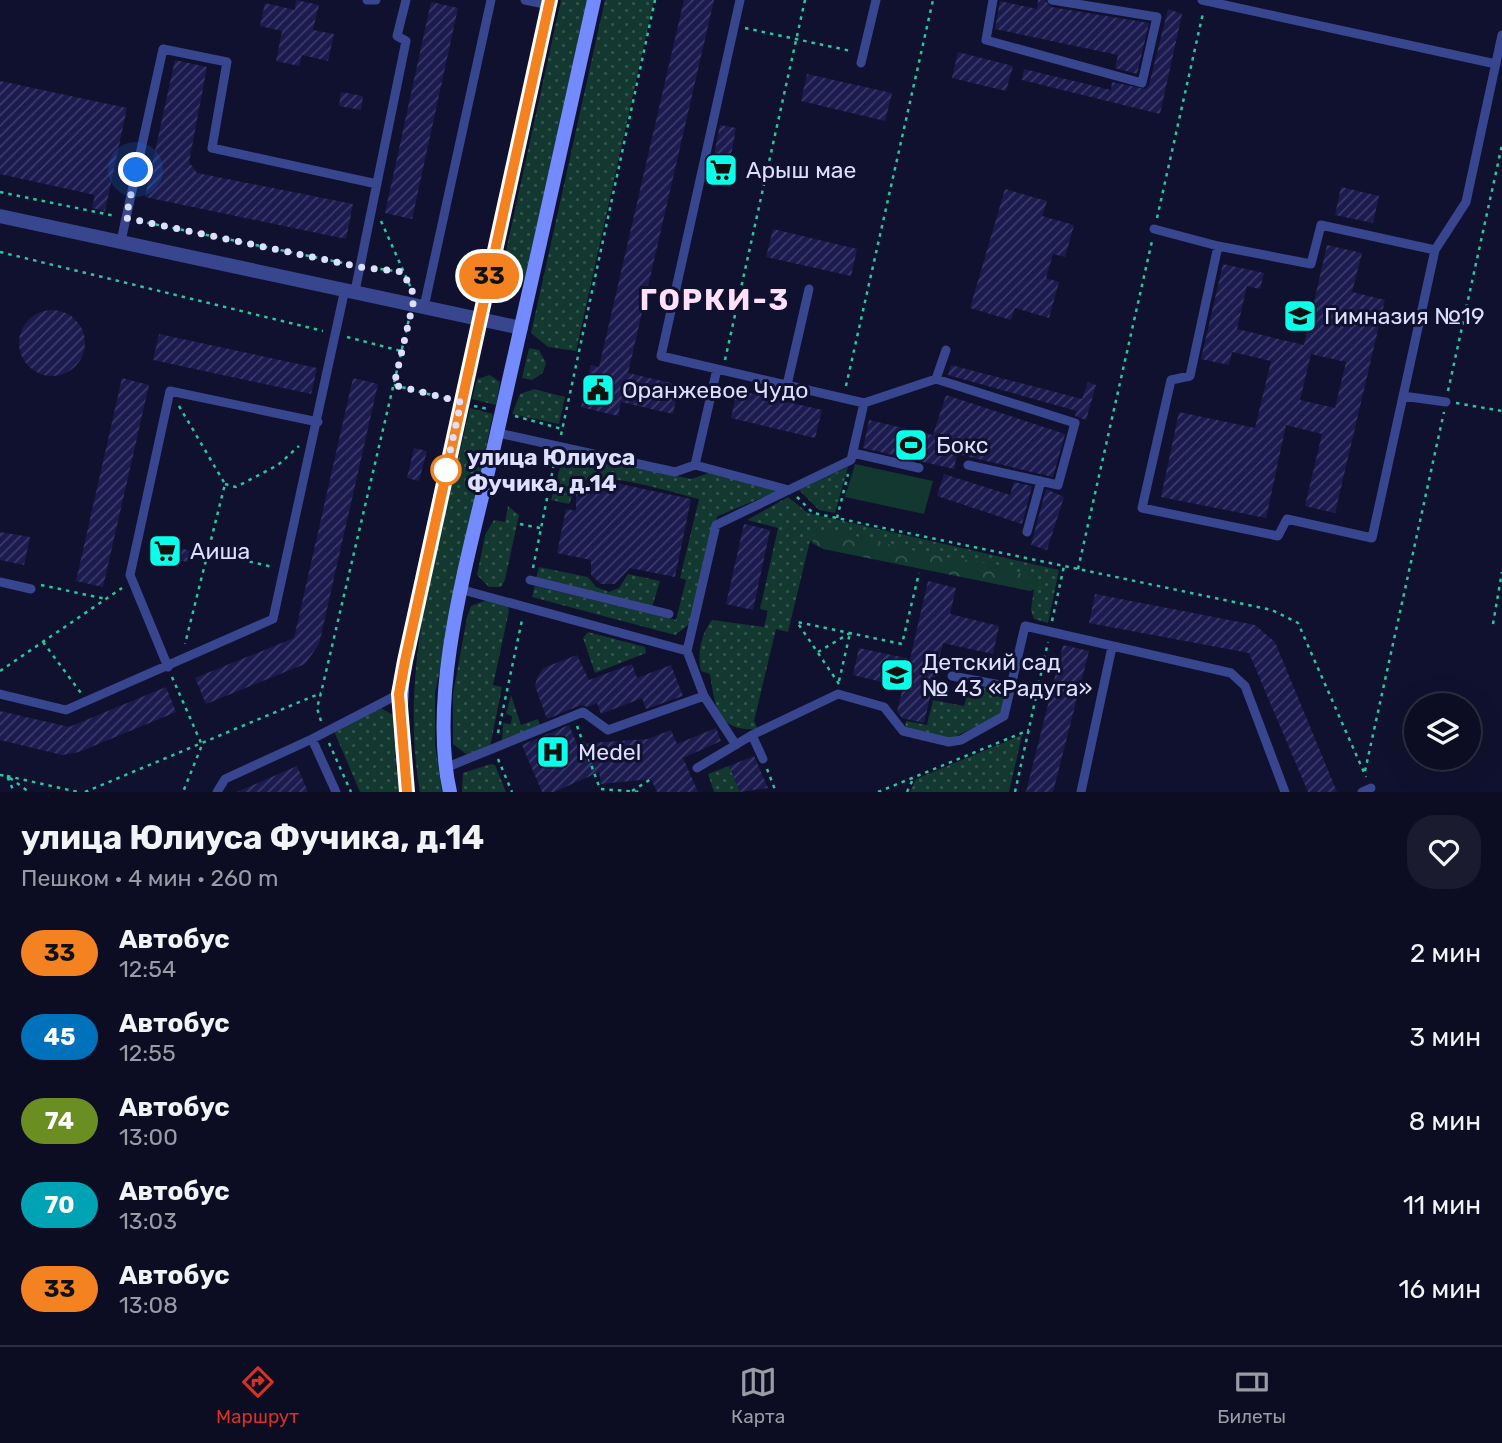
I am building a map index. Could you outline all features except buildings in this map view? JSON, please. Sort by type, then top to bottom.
[{"type":"main road","points":[[450,792],[445,768],[443,695],[463,590],[594,0]]},
{"type":"main road","points":[[407,792],[401,746],[399,694],[549,3]]},
{"type":"street","points":[[0,216],[521,328]]},
{"type":"lane","points":[[366,0],[376,0]]},
{"type":"lane","points":[[0,694],[66,710],[273,619],[337,334],[360,267],[374,205],[406,41],[397,36],[405,0]]},
{"type":"lane","points":[[419,305],[491,0]]},
{"type":"lane","points":[[525,0],[549,3]]},
{"type":"lane","points":[[740,0],[661,356],[864,403],[936,379],[1075,423],[1058,485],[968,465]]},
{"type":"lane","points":[[862,58],[876,0]]},
{"type":"lane","points":[[993,0],[986,40],[1142,83],[1157,17],[1052,0]]},
{"type":"lane","points":[[1204,0],[1496,64]]},
{"type":"lane","points":[[1218,246],[1190,376],[1171,380],[1142,508],[1278,536],[1287,519],[1372,537],[1435,250],[1466,202],[1502,35]]},
{"type":"lane","points":[[121,241],[163,49],[227,62],[212,148],[377,184]]},
{"type":"lane","points":[[1154,229],[1218,246],[1311,264],[1321,225],[1435,250]]},
{"type":"lane","points":[[787,385],[809,289]]},
{"type":"lane","points":[[936,379],[946,350]]},
{"type":"lane","points":[[695,465],[720,370]]},
{"type":"lane","points":[[168,667],[130,575],[170,391],[317,426]]},
{"type":"lane","points":[[1403,396],[1446,402]]},
{"type":"lane","points":[[852,456],[864,403]]},
{"type":"lane","points":[[498,433],[675,472],[695,465],[789,490]]},
{"type":"lane","points":[[736,745],[704,696],[687,651],[716,525],[852,456],[919,468]]},
{"type":"lane","points":[[1027,532],[1041,481]]},
{"type":"lane","points":[[530,580],[669,614]]},
{"type":"lane","points":[[0,582],[31,589]]},
{"type":"lane","points":[[463,590],[687,651]]},
{"type":"lane","points":[[696,768],[752,735],[838,694],[884,707],[903,731],[949,742],[961,740],[999,722],[1004,716],[1025,626],[1231,673],[1245,686],[1285,792]]},
{"type":"lane","points":[[1081,792],[1112,647]]},
{"type":"lane","points":[[952,676],[1011,687]]},
{"type":"lane","points":[[217,792],[225,779],[312,739],[399,694]]},
{"type":"lane","points":[[445,768],[495,750],[583,712],[608,730],[704,696]]},
{"type":"lane","points":[[752,735],[763,759]]},
{"type":"lane","points":[[312,739],[336,792]]},
{"type":"path","points":[[530,580],[655,0]]},
{"type":"path","points":[[720,370],[805,0]]},
{"type":"path","points":[[843,399],[933,0]]},
{"type":"path","points":[[1078,569],[1204,0]]},
{"type":"path","points":[[735,26],[796,39],[862,58]]},
{"type":"path","points":[[1364,774],[1502,145]]},
{"type":"path","points":[[0,192],[360,267],[403,272]]},
{"type":"path","points":[[351,792],[324,732],[317,708],[402,352],[419,305],[374,205]]},
{"type":"path","points":[[0,251],[402,352]]},
{"type":"path","points":[[394,385],[562,429]]},
{"type":"path","points":[[170,391],[225,484],[236,487],[278,465],[317,426]]},
{"type":"path","points":[[1446,402],[1502,411]]},
{"type":"path","points":[[837,519],[852,456]]},
{"type":"path","points":[[181,661],[225,484]]},
{"type":"path","points":[[789,490],[813,513],[1272,610],[1298,623],[1364,774],[1366,790]]},
{"type":"path","points":[[520,524],[540,528]]},
{"type":"path","points":[[208,552],[284,570]]},
{"type":"path","points":[[1015,792],[1064,566]]},
{"type":"path","points":[[1493,624],[1502,572]]},
{"type":"path","points":[[839,681],[797,621],[902,644],[919,573]]},
{"type":"path","points":[[0,671],[132,581]]},
{"type":"path","points":[[31,589],[40,584],[106,599]]},
{"type":"path","points":[[512,792],[495,750],[525,606]]},
{"type":"path","points":[[818,652],[850,633]]},
{"type":"path","points":[[838,694],[850,633]]},
{"type":"path","points":[[43,642],[87,701]]},
{"type":"path","points":[[168,667],[202,745],[183,792]]},
{"type":"path","points":[[85,792],[321,693]]},
{"type":"path","points":[[573,717],[600,789],[641,792]]},
{"type":"path","points":[[878,792],[1029,730]]},
{"type":"path","points":[[763,759],[776,792]]},
{"type":"path","points":[[0,775],[78,792]]},
{"type":"path","points":[[8,776],[14,792]]},
{"type":"path","points":[[8,776],[29,792]]},
{"type":"path","points":[[907,792],[914,777]]},
{"type":"path","points":[[632,791],[651,779]]},
{"type":"green space","points":[[561,0],[587,0],[525,279],[512,288],[507,287],[500,278]]},
{"type":"green space","points":[[605,0],[654,0],[576,351],[548,347],[531,333]]},
{"type":"green space","points":[[529,348],[539,350],[546,363],[543,373],[532,380],[522,378]]},
{"type":"green space","points":[[490,375],[500,382],[496,405],[472,399],[477,379]]},
{"type":"green space","points":[[534,389],[565,397],[559,424],[512,414],[520,394]]},
{"type":"green space","points":[[470,408],[493,414],[435,693],[435,744],[442,792],[420,792],[414,744],[418,647],[436,550]]},
{"type":"green space","points":[[564,453],[691,479],[709,473],[778,491],[718,516],[713,526],[691,623],[675,635],[532,597],[535,586],[676,620],[686,580],[680,578],[699,499],[640,484],[594,479],[578,485],[569,504],[551,500]]},
{"type":"green space","points":[[855,464],[933,481],[924,514],[845,497]]},
{"type":"green space","points":[[848,467],[835,513],[819,510],[799,490]]},
{"type":"green space","points":[[788,497],[808,513],[1059,570],[1048,623],[1034,619],[1031,610],[1034,589],[810,541],[788,632],[776,629],[754,721],[758,729],[734,726],[727,722],[717,707],[710,674],[701,671],[701,645],[712,620],[764,627],[768,611],[760,609],[778,528],[747,520]]},
{"type":"green space","points":[[508,506],[519,515],[505,580],[501,587],[489,587],[477,575],[485,535],[494,520],[505,522]]},
{"type":"green space","points":[[839,532],[932,555],[1006,566],[1039,583],[1041,587],[1030,591],[823,549],[812,543],[815,533]]},
{"type":"green space","points":[[539,567],[588,577],[596,587],[609,592],[619,588],[628,574],[660,581],[652,607],[536,579]]},
{"type":"green space","points":[[487,600],[508,606],[509,611],[493,685],[502,687],[490,747],[466,754],[453,744],[453,694],[467,617],[471,606]]},
{"type":"green space","points":[[588,632],[645,647],[646,653],[595,673],[583,638]]},
{"type":"green space","points":[[986,686],[1002,691],[1004,701],[1001,715],[950,739],[905,728],[906,721],[927,725],[933,700],[964,706],[967,694],[973,695]]},
{"type":"green space","points":[[511,695],[521,725],[538,719],[540,725],[502,741],[503,723],[511,724],[512,716],[506,714]]},
{"type":"green space","points":[[381,708],[393,715],[396,767],[401,792],[360,792],[334,731]]},
{"type":"green space","points":[[1022,735],[1009,792],[910,792],[916,779]]},
{"type":"green space","points":[[495,765],[506,792],[462,792],[463,773]]},
{"type":"green space","points":[[729,766],[740,792],[714,792],[708,774]]},
{"type":"bus line","name":"33","points":[[407,792],[401,746],[399,694],[550,0]]},
{"type":"place","name":"Арыш мае","points":[[721,170]]},
{"type":"place","name":"Гимназия №19","points":[[1300,316]]},
{"type":"place","name":"Оранжевое Чудо","points":[[598,390]]},
{"type":"place","name":"Бокс","points":[[911,445]]},
{"type":"place","name":"улица Юлиуса Фучика, д.14","points":[[446,470]]},
{"type":"place","name":"Аиша","points":[[165,551]]},
{"type":"place","name":"Детский сад № 43 «Радуга»","points":[[897,675]]},
{"type":"place","name":"Medel","points":[[553,752]]},
{"type":"district","name":"ГОРКИ-3","points":[[715,300]]},
{"type":"route","points":[[136,170],[126,218],[360,267],[403,272],[413,293],[413,304],[394,385],[461,402],[446,470]]}]
